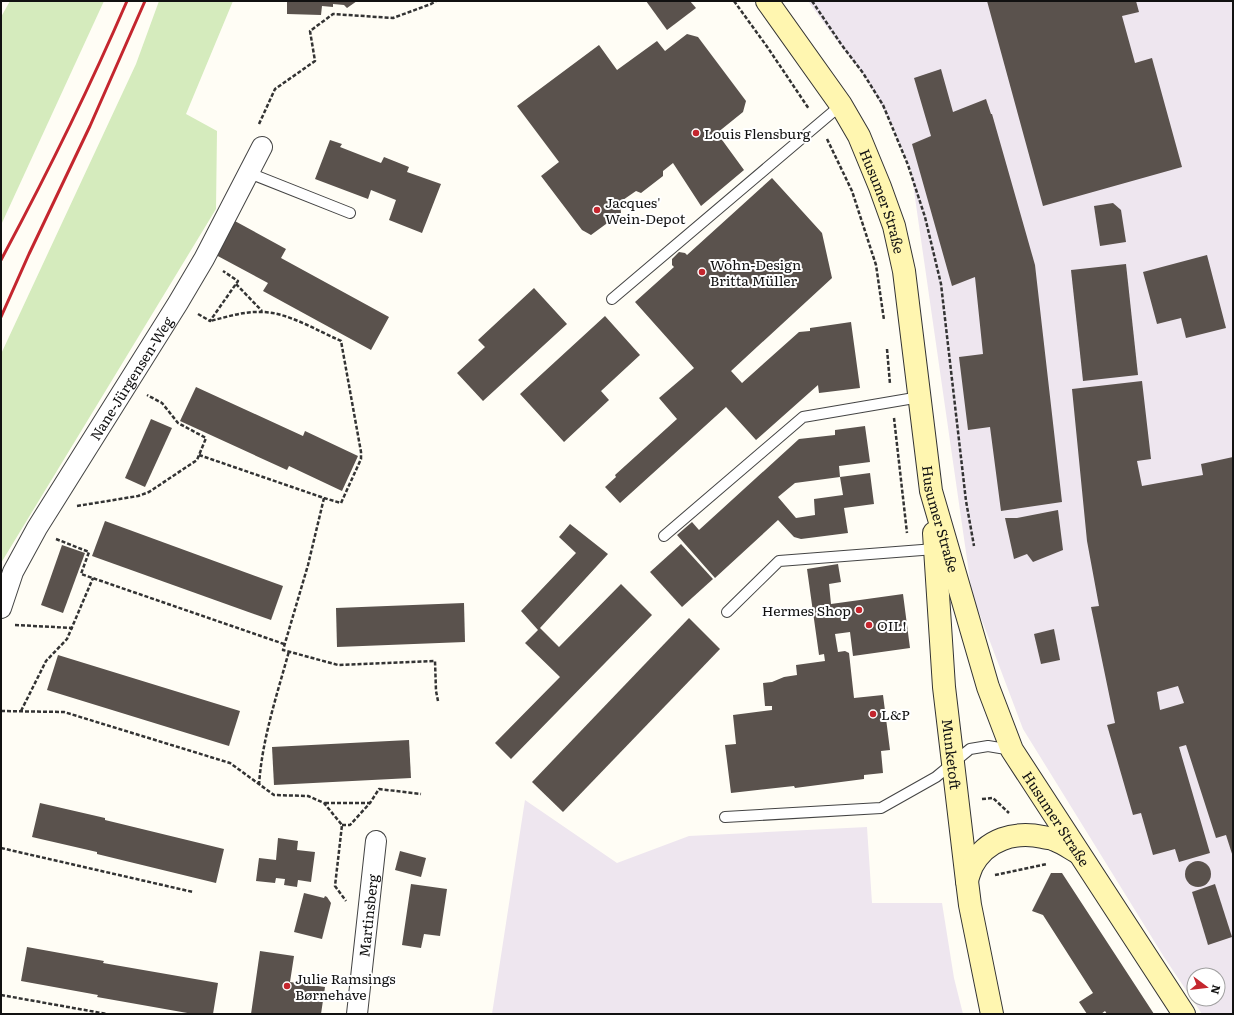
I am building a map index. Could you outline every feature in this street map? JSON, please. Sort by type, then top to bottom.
[{"type":"main road","name":"Husumer Straße","points":[[767,1],[841,105],[859,136],[894,226],[904,271],[931,491],[988,687],[1012,750],[1184,1014]]},
{"type":"main road","name":"Munketoft","points":[[931,491],[944,687],[970,905],[992,1014]]},
{"type":"main road","points":[[967,881],[972,867],[979,857],[988,847],[1002,839],[1018,835],[1032,835],[1054,840],[1078,852]]},
{"type":"street","name":"Nane-Jürgensen-Weg","points":[[5,616],[13,572],[36,528],[178,303],[204,259],[262,147]]},
{"type":"street","name":"Martinsberg","points":[[357,1014],[376,842]]},
{"type":"lane","points":[[612,299],[841,105]]},
{"type":"lane","points":[[249,173],[350,213]]},
{"type":"lane","points":[[664,536],[803,417],[920,397]]},
{"type":"lane","points":[[727,612],[779,561],[935,549]]},
{"type":"lane","points":[[726,817],[881,808],[936,777],[970,749],[988,746],[1012,750]]},
{"type":"path","points":[[262,147],[251,142],[275,89],[315,61],[310,30],[333,14],[393,18],[432,4],[436,1]]},
{"type":"path","points":[[734,1],[768,48],[819,124],[852,191],[876,265],[884,324]]},
{"type":"path","points":[[812,1],[864,73],[883,105],[908,165],[925,217],[941,284],[966,501],[974,548]]},
{"type":"path","points":[[210,321],[237,283],[262,312]]},
{"type":"path","points":[[178,303],[210,321],[247,313],[262,312],[285,316],[341,341],[362,452],[361,460],[341,503],[199,455]]},
{"type":"path","points":[[887,346],[909,551]]},
{"type":"path","points":[[52,503],[61,508],[138,496],[149,492],[197,460],[206,438],[178,423],[162,403],[127,384]]},
{"type":"path","points":[[324,498],[308,565],[283,650],[338,665],[435,661],[436,691],[438,701]]},
{"type":"path","points":[[36,528],[58,541],[89,552],[82,574],[284,644]]},
{"type":"path","points":[[21,712],[46,661],[67,639],[73,628],[93,578]]},
{"type":"path","points":[[5,616],[73,628]]},
{"type":"path","points":[[259,785],[260,765],[264,746],[289,651]]},
{"type":"path","points":[[1,711],[64,712],[94,721],[230,763],[274,795],[308,796],[324,803],[370,803]]},
{"type":"path","points":[[342,825],[350,825],[370,803],[379,788],[421,794]]},
{"type":"path","points":[[958,800],[992,798],[1032,835]]},
{"type":"path","points":[[324,803],[342,825],[335,886],[366,928]]},
{"type":"path","points":[[1,848],[193,892]]},
{"type":"path","points":[[967,881],[1050,863]]},
{"type":"path","points":[[1,996],[106,1014]]},
{"type":"shaded area","points":[[808,1],[1233,1],[1233,1014],[1202,1014],[1197,1007],[1226,1007],[1226,967],[1186,967],[1186,990],[1023,729],[972,594],[911,170],[892,125],[866,78]]},
{"type":"shaded area","points":[[525,800],[617,863],[689,836],[867,827],[872,903],[942,903],[954,978],[963,1014],[492,1014]]},
{"type":"green space","points":[[10,1],[104,1],[1,225],[1,17]]},
{"type":"green space","points":[[159,1],[233,1],[186,114],[217,131],[216,209],[1,563],[1,354],[136,64]]},
{"type":"building","points":[[287,1],[357,1],[347,8],[344,5],[333,4],[333,7],[322,6],[321,15],[287,14]]},
{"type":"building","points":[[646,1],[690,1],[696,8],[667,30]]},
{"type":"building","points":[[987,1],[1136,1],[1139,12],[1122,16],[1135,63],[1152,58],[1182,167],[1043,206]]},
{"type":"building","points":[[687,34],[698,37],[746,101],[743,112],[717,133],[744,170],[701,206],[673,163],[663,171],[663,176],[641,193],[636,191],[620,202],[621,213],[591,235],[582,230],[541,176],[559,162],[517,106],[599,45],[617,70],[657,41],[665,51]]},
{"type":"building","points":[[941,69],[953,112],[986,99],[992,114],[1035,265],[1062,502],[1001,511],[990,427],[968,430],[959,357],[983,354],[975,277],[952,286],[912,144],[931,136],[914,78]]},
{"type":"building","points":[[330,140],[342,144],[340,147],[381,163],[384,157],[409,167],[407,172],[441,184],[422,233],[389,220],[396,200],[371,190],[368,199],[315,179]]},
{"type":"building","points":[[772,178],[822,233],[832,278],[731,371],[742,383],[799,332],[810,331],[810,328],[851,322],[860,388],[819,393],[818,385],[756,440],[726,407],[620,503],[605,487],[616,477],[615,475],[677,419],[659,398],[694,368],[635,302],[674,267],[672,265],[672,259],[679,252],[687,255]]},
{"type":"building","points":[[1113,203],[1121,210],[1126,242],[1100,246],[1094,206]]},
{"type":"building","points":[[233,220],[286,249],[281,258],[389,317],[371,350],[263,291],[268,283],[214,254]]},
{"type":"building","points":[[1207,255],[1226,328],[1186,338],[1181,318],[1157,324],[1143,272]]},
{"type":"building","points":[[1126,264],[1138,375],[1083,381],[1071,270]]},
{"type":"building","points":[[534,288],[567,324],[483,401],[457,373],[485,347],[478,340]]},
{"type":"building","points":[[605,316],[640,355],[601,391],[609,400],[564,442],[520,394]]},
{"type":"building","points":[[1142,381],[1151,459],[1137,461],[1142,486],[1203,475],[1201,464],[1233,457],[1233,857],[1226,835],[1216,838],[1186,745],[1179,747],[1210,853],[1179,862],[1175,849],[1153,855],[1141,813],[1133,815],[1107,725],[1115,723],[1091,607],[1099,606],[1087,541],[1072,389]],"holes":[[[1178,686],[1184,703],[1160,710],[1157,692]]]},
{"type":"building","points":[[196,387],[303,436],[305,431],[358,456],[342,491],[289,466],[287,470],[180,421]]},
{"type":"building","points":[[151,419],[172,428],[145,487],[125,478]]},
{"type":"building","points":[[865,426],[870,462],[839,466],[840,477],[870,473],[874,504],[844,508],[848,533],[801,539],[794,537],[778,520],[715,578],[677,535],[692,522],[699,530],[799,439],[835,435],[835,430]],"holes":[[[840,477],[843,495],[814,499],[815,515],[796,518],[778,497],[795,483]]]},
{"type":"building","points":[[1058,510],[1063,550],[1033,562],[1027,554],[1014,559],[1005,518],[1017,518]]},
{"type":"building","points":[[105,521],[283,586],[271,620],[92,556]]},
{"type":"building","points":[[570,524],[608,554],[540,628],[559,647],[621,584],[652,615],[511,759],[495,743],[560,677],[525,643],[538,630],[521,611],[576,553],[559,537]]},
{"type":"building","points":[[681,544],[713,579],[682,607],[650,572]]},
{"type":"building","points":[[62,545],[85,553],[63,613],[41,605]]},
{"type":"building","points":[[838,564],[841,582],[829,584],[831,604],[903,594],[910,648],[853,656],[850,632],[835,634],[838,652],[845,651],[849,653],[854,698],[883,695],[890,750],[881,751],[883,773],[864,775],[864,779],[795,788],[794,786],[731,793],[725,745],[736,744],[733,715],[772,710],[772,706],[765,706],[763,683],[797,675],[796,665],[825,661],[824,654],[819,655],[807,569]]},
{"type":"building","points":[[464,603],[465,642],[337,647],[336,608]]},
{"type":"building","points":[[689,618],[720,649],[563,812],[532,782]]},
{"type":"building","points":[[1054,629],[1060,660],[1041,664],[1034,634]]},
{"type":"building","points":[[58,655],[240,711],[229,746],[47,690]]},
{"type":"building","points":[[409,740],[411,778],[274,785],[272,747]]},
{"type":"building","points":[[40,803],[105,818],[105,820],[224,849],[216,883],[97,854],[97,852],[32,837]]},
{"type":"building","points":[[278,838],[298,841],[297,850],[315,852],[311,882],[298,880],[297,887],[284,885],[285,879],[276,878],[275,883],[256,881],[259,858],[276,860]]},
{"type":"building","points":[[400,851],[426,858],[421,877],[395,870]]},
{"type":"building","points":[[1198,861],[1207,865],[1211,874],[1207,883],[1198,887],[1189,883],[1185,874],[1189,865]]},
{"type":"building","points":[[1051,873],[1062,873],[1154,1014],[1107,1014],[1105,1011],[1101,1014],[1087,1014],[1079,1002],[1093,993],[1043,915],[1032,911]]},
{"type":"building","points":[[411,884],[447,889],[440,936],[424,934],[421,948],[402,945]]},
{"type":"building","points":[[1215,884],[1232,937],[1208,945],[1192,892]]},
{"type":"building","points":[[304,893],[324,898],[325,896],[331,903],[322,939],[294,932]]},
{"type":"building","points":[[27,947],[104,961],[103,963],[218,983],[213,1014],[193,1014],[97,997],[98,995],[21,981]]},
{"type":"building","points":[[260,951],[294,956],[290,982],[325,987],[321,1014],[251,1014]]},
{"type":"railway","points":[[1,260],[67,132],[127,1]]},
{"type":"railway","points":[[1,317],[29,254],[90,126],[145,1]]},
{"type":"place","name":"Louis Flensburg","points":[[696,133]]},
{"type":"place","name":"Jacques' Wein-Depot","points":[[597,210]]},
{"type":"place","name":"Wohn-Design Britta Müller","points":[[702,272]]},
{"type":"place","name":"Hermes Shop","points":[[859,610]]},
{"type":"place","name":"OIL!","points":[[869,625]]},
{"type":"place","name":"L&P","points":[[873,714]]},
{"type":"place","name":"Julie Ramsings Børnehave","points":[[287,986]]}]
